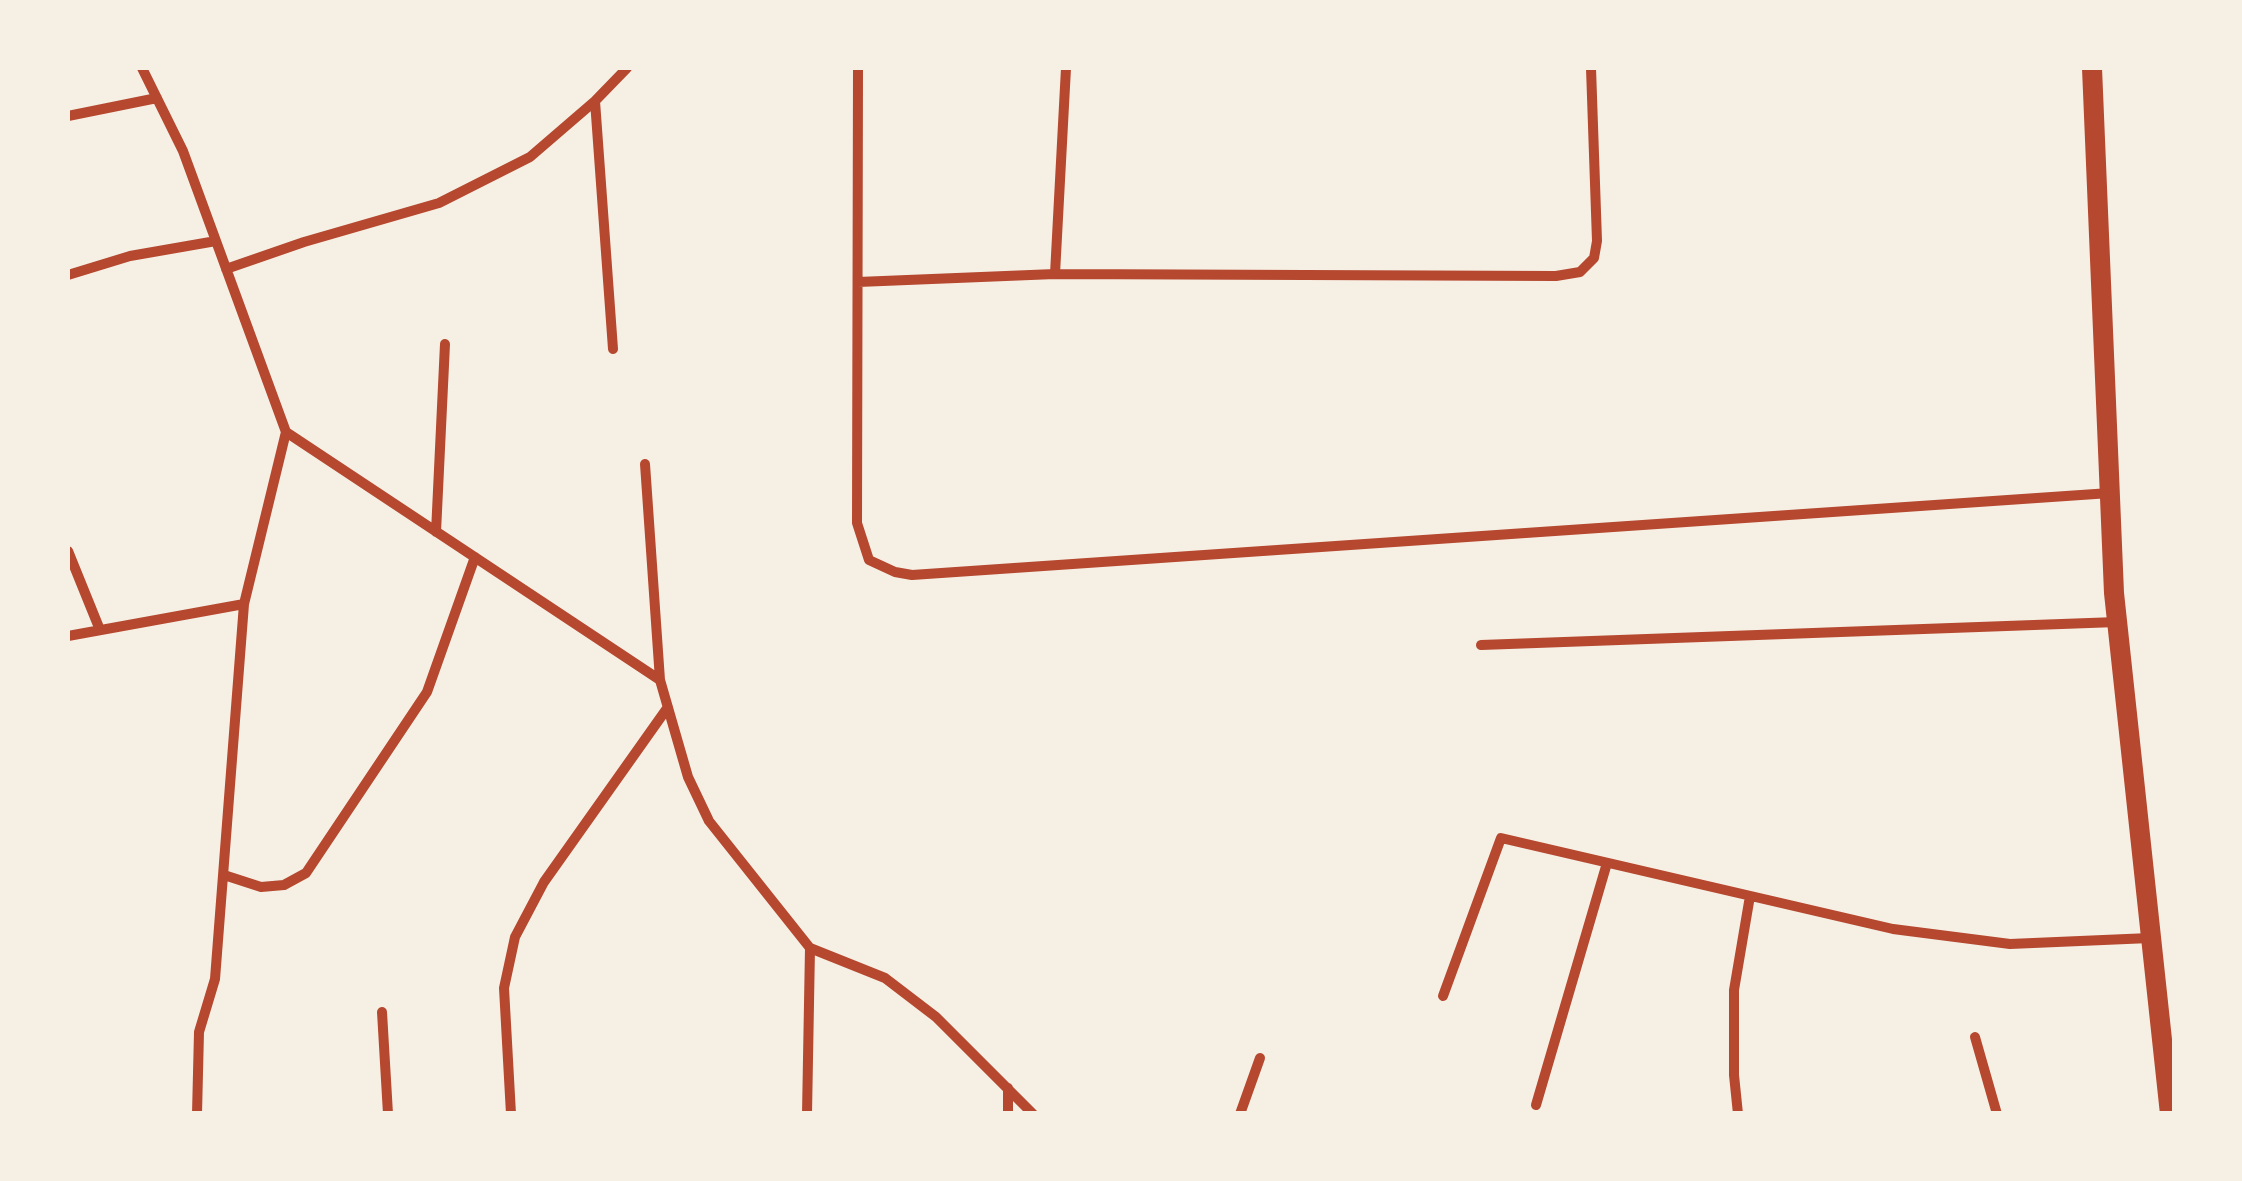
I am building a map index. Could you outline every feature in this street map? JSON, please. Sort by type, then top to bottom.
[{"type":"main road","points":[[2092,68],[2118,622],[2152,938],[2168,1024],[2170,1114]]},
{"type":"street","points":[[142,68],[183,151],[286,432],[244,604],[215,979],[199,1032],[197,1114]]},
{"type":"street","points":[[226,269],[304,242],[439,204],[530,157],[627,68]]},
{"type":"street","points":[[858,68],[857,524],[869,560],[895,572],[912,575],[2110,493]]},
{"type":"street","points":[[1055,274],[1066,68]]},
{"type":"street","points":[[858,282],[1055,274],[1556,276],[1580,272],[1594,258],[1597,241],[1591,68]]},
{"type":"street","points":[[68,116],[157,98]]},
{"type":"street","points":[[595,101],[613,350]]},
{"type":"street","points":[[68,275],[130,256],[216,241]]},
{"type":"street","points":[[436,532],[445,344]]},
{"type":"street","points":[[286,432],[660,680]]},
{"type":"street","points":[[645,464],[660,680],[688,777],[709,821],[810,948],[885,978],[936,1018],[1033,1114]]},
{"type":"street","points":[[68,551],[100,630]]},
{"type":"street","points":[[224,875],[262,888],[284,884],[306,872],[427,692],[475,557]]},
{"type":"street","points":[[68,636],[244,604]]},
{"type":"street","points":[[1480,645],[2118,622]]},
{"type":"street","points":[[511,1114],[504,988],[516,937],[544,882],[668,706]]},
{"type":"street","points":[[1443,996],[1501,838],[1892,929],[2010,944],[2152,938]]},
{"type":"street","points":[[1536,1105],[1607,863]]},
{"type":"street","points":[[1738,1114],[1734,990],[1750,896]]},
{"type":"street","points":[[807,1114],[810,948]]},
{"type":"street","points":[[382,1012],[388,1114]]},
{"type":"street","points":[[1975,1038],[1997,1114]]},
{"type":"street","points":[[1240,1114],[1260,1058]]},
{"type":"street","points":[[1008,1088],[1008,1114]]}]
